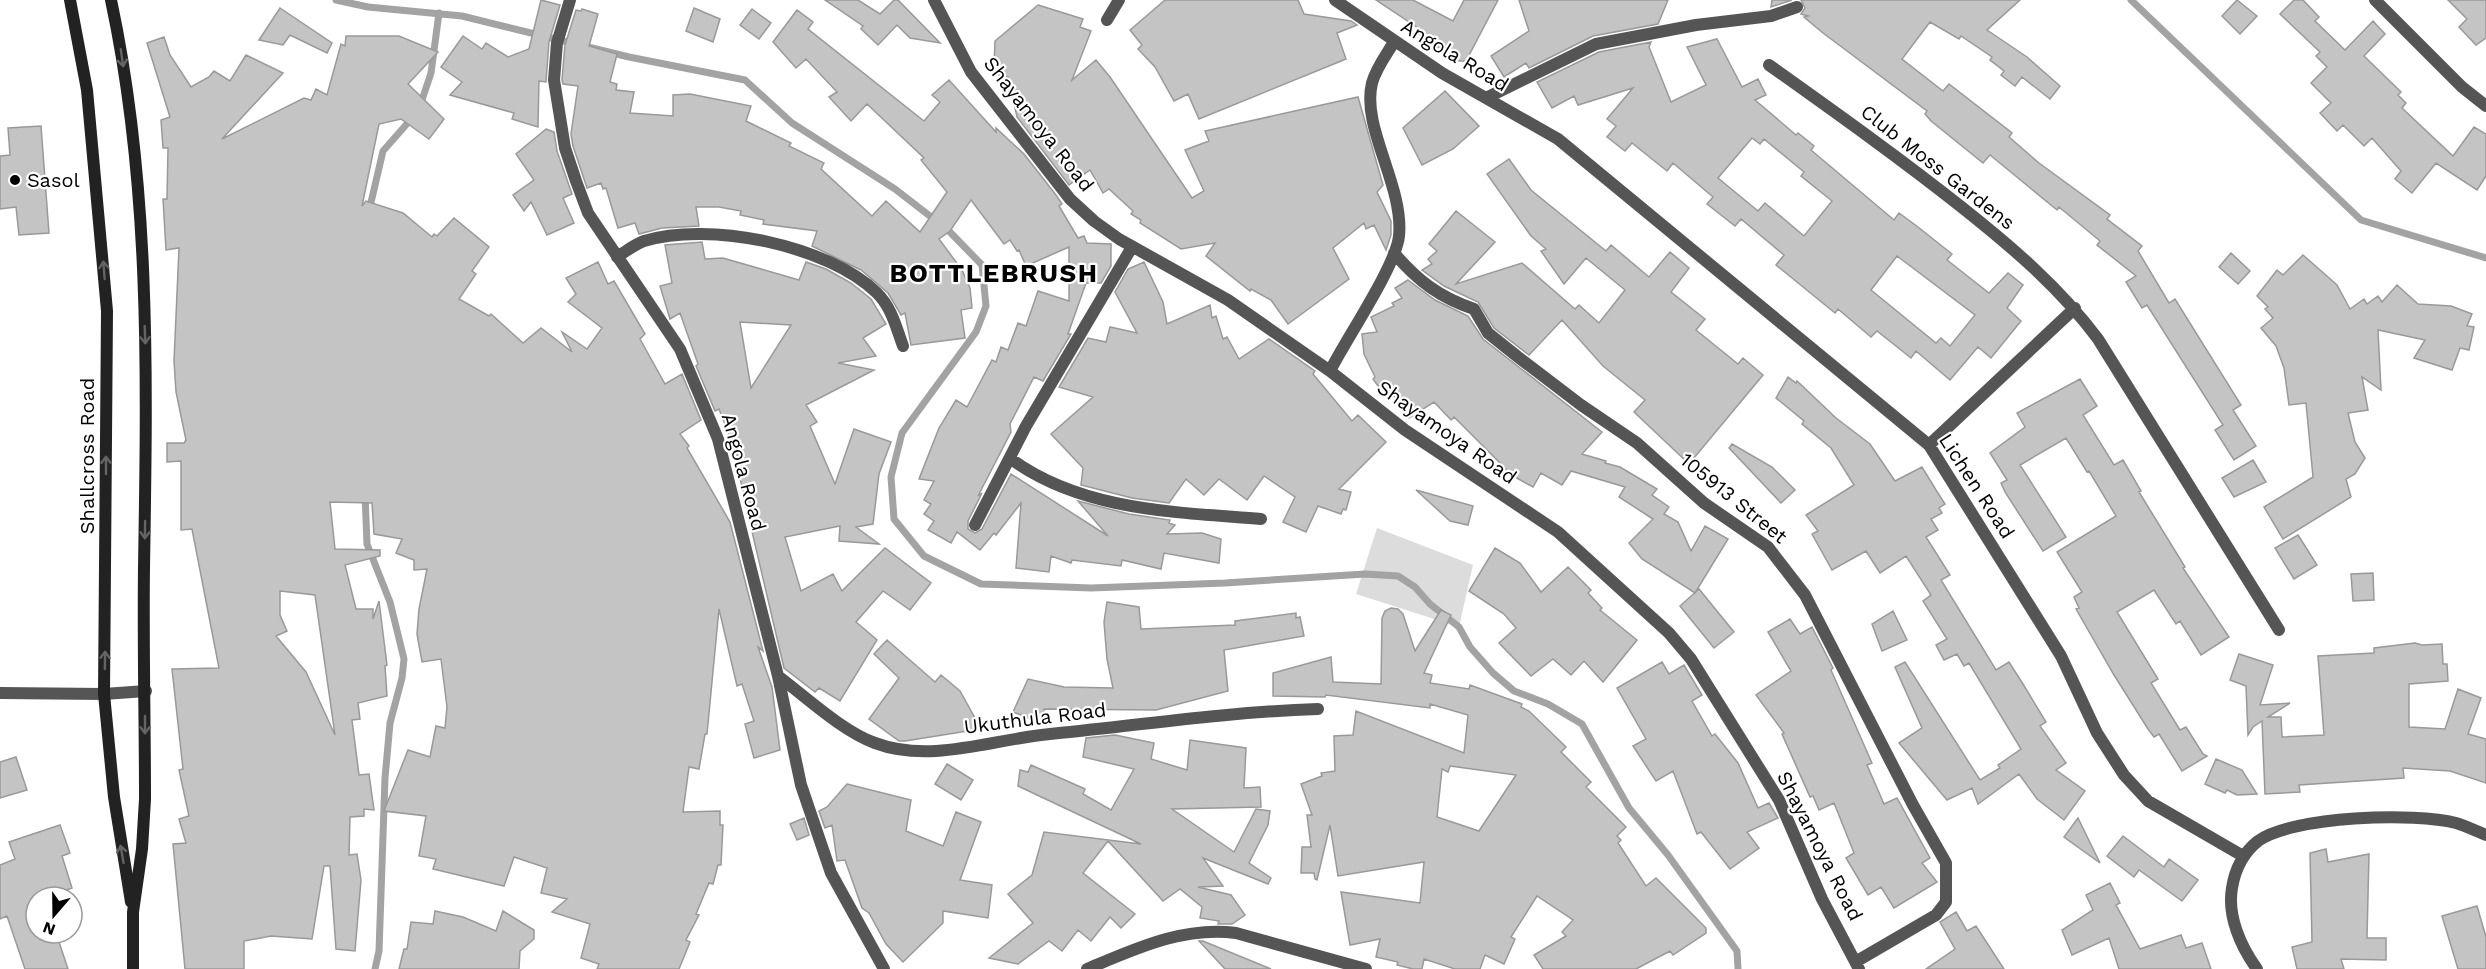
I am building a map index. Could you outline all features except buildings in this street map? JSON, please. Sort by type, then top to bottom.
[{"type":"street","name":"Shallcross Road","points":[[70,0],[88,101],[107,311],[104,694],[114,797],[133,912]]},
{"type":"street","name":"Shallcross Road","points":[[111,0],[118,34],[138,180],[147,388],[144,630],[146,691],[142,849],[133,912],[133,969]]},
{"type":"street","name":"Angola Road","points":[[570,0],[557,42],[554,80],[565,148],[588,213],[680,349],[705,405],[718,439],[778,676],[801,785],[831,873],[884,969]]},
{"type":"street","name":"Shayamoya Road","points":[[934,0],[971,72],[1070,199],[1094,221],[1132,247],[1228,300],[1330,371],[1405,430],[1558,532],[1669,633],[1696,667],[1779,800],[1822,899],[1858,965]]},
{"type":"street","points":[[1107,21],[1119,0]]},
{"type":"street","name":"Angola Road","points":[[1335,0],[1394,42],[1558,140]]},
{"type":"street","points":[[2375,0],[2462,87],[2486,106]]},
{"type":"street","points":[[1486,98],[1596,44],[1696,25],[1771,16],[1797,6]]},
{"type":"street","points":[[1330,371],[1394,253],[1399,238],[1399,218],[1370,103],[1372,84],[1377,69],[1394,42]]},
{"type":"street","name":"Club Moss Gardens","points":[[1769,65],[1912,168],[1991,231],[2075,308],[2098,339],[2279,630]]},
{"type":"street","name":"Lichen Road","points":[[1558,140],[1929,445],[2061,656],[2097,734],[2124,775],[2148,801],[2243,856]]},
{"type":"street","points":[[617,257],[642,242],[672,235],[706,232],[743,236],[791,249],[844,270],[877,294],[892,313],[903,346]]},
{"type":"street","points":[[975,525],[1026,426],[1132,247]]},
{"type":"street","name":"105913 Street","points":[[1394,253],[1419,278],[1447,300],[1474,309],[1488,333],[1637,443],[1704,503],[1768,547],[1805,595],[1913,805],[1946,863],[1946,902],[1936,915],[1858,965]]},
{"type":"street","points":[[1929,445],[2075,308]]},
{"type":"street","points":[[1011,459],[1038,477],[1065,488],[1121,504],[1260,519]]},
{"type":"street","name":"Ukuthula Road","points":[[778,676],[858,735],[874,743],[901,750],[974,746],[1048,734],[1244,713],[1318,710]]},
{"type":"street","points":[[0,693],[104,694],[146,691]]},
{"type":"street","points":[[2257,969],[2236,932],[2230,897],[2234,878],[2243,856],[2259,840],[2287,828],[2318,820],[2421,818],[2455,823],[2486,834]]},
{"type":"street","points":[[1087,969],[1159,940],[1216,930],[1236,933],[1366,969]]},
{"type":"shaded area","points":[[1377,528],[1473,565],[1459,627],[1356,594]]},
{"type":"waterway","points":[[336,0],[368,7],[462,16],[629,57],[745,80],[792,123],[895,189],[948,230],[982,265],[986,306],[976,332],[902,433],[891,477],[894,519],[924,556],[981,584],[1091,588],[1225,583],[1365,574],[1398,576],[1415,587],[1430,604],[1459,627],[1470,647],[1493,673],[1514,691],[1548,704],[1582,724],[1629,808],[1668,855],[1737,951],[1738,969]]},
{"type":"waterway","points":[[2131,0],[2361,220],[2486,258]]},
{"type":"waterway","points":[[420,106],[431,73],[439,13]]},
{"type":"waterway","points":[[369,211],[383,151],[413,117]]},
{"type":"waterway","points":[[365,494],[367,544],[390,602],[404,659],[402,678],[390,723],[385,778],[379,951],[375,969]]},
{"type":"place","name":"Sasol","points":[[15,180]]},
{"type":"district","name":"BOTTLEBRUSH","points":[[994,273]]}]
